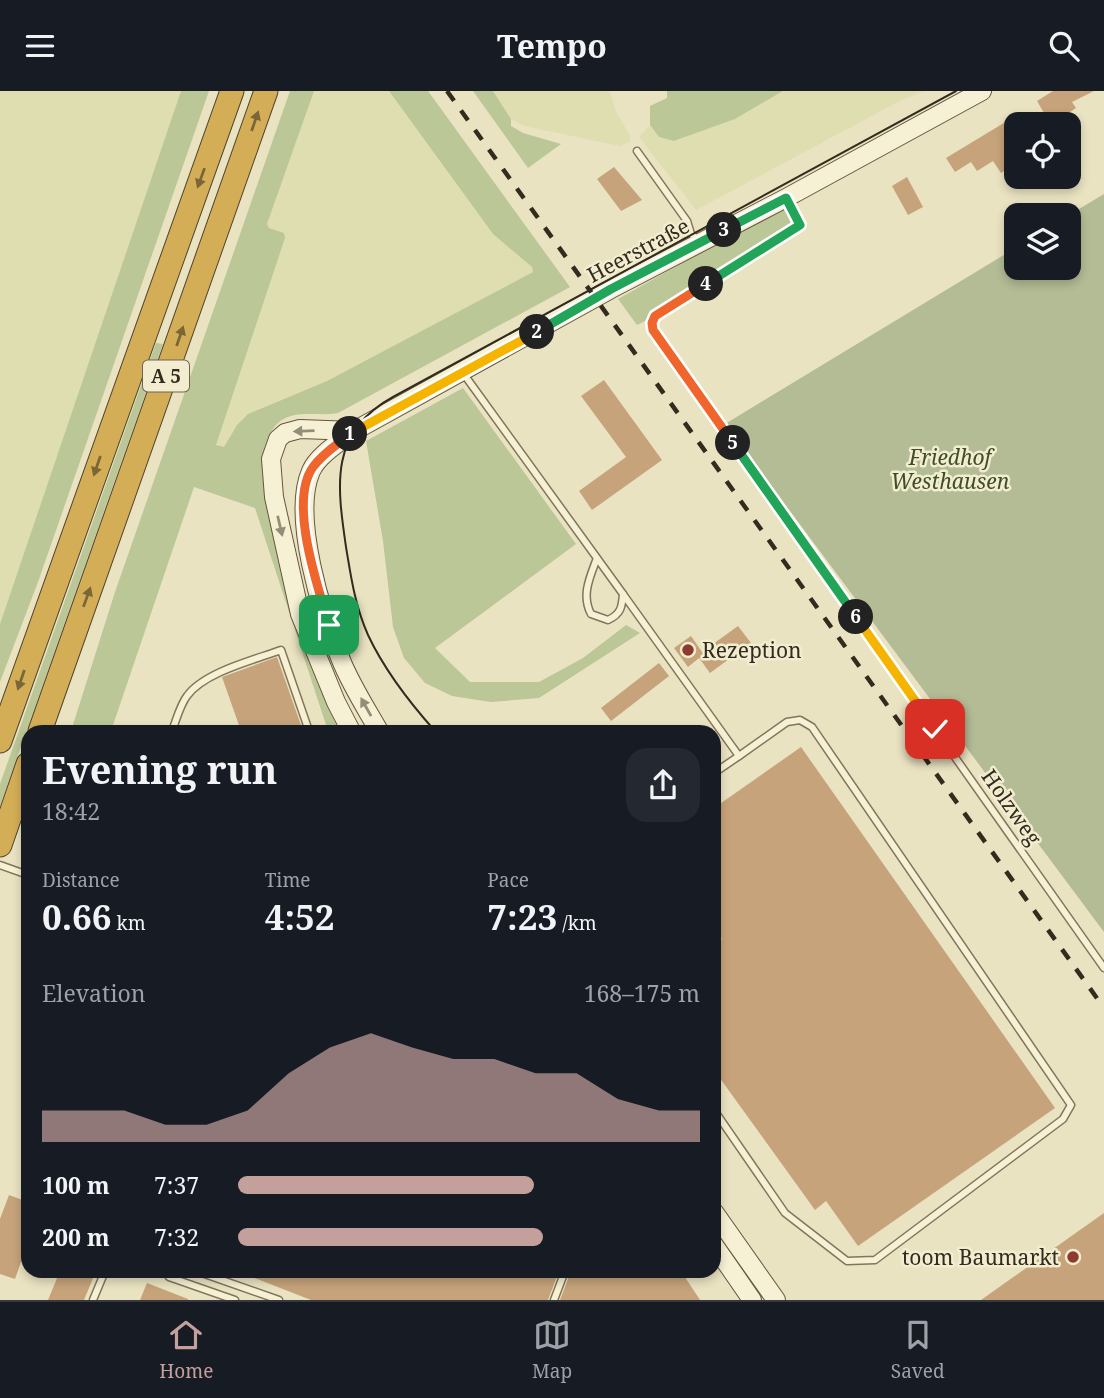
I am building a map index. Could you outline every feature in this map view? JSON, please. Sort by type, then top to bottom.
[{"type":"highway","name":"A 5","points":[[0,741],[232,91]]},
{"type":"highway","name":"A 5","points":[[42,725],[266,91]]},
{"type":"highway","points":[[0,845],[21,784]]},
{"type":"main road","name":"Heerstraße","points":[[376,725],[341,661],[316,579],[304,517],[303,501],[312,468],[325,454],[354,431],[611,289],[786,198],[982,91]]},
{"type":"main road","points":[[348,725],[300,614],[274,497],[271,459],[278,439],[285,433],[300,429],[354,431]]},
{"type":"main road","points":[[721,1222],[776,1300]]},
{"type":"main road","points":[[721,1255],[752,1300]]},
{"type":"lane","points":[[637,151],[687,221],[691,234],[701,242]]},
{"type":"lane","name":"Holzweg","points":[[786,198],[800,225],[655,316],[653,330],[1104,968]]},
{"type":"lane","points":[[463,373],[717,725]]},
{"type":"lane","points":[[597,558],[586,597],[591,614],[608,620],[617,616],[622,607],[623,594]]},
{"type":"lane","points":[[175,725],[187,696],[202,683],[232,667],[281,650],[308,725]]},
{"type":"lane","points":[[721,768],[788,722],[800,720],[812,727],[1071,1105],[1063,1119],[875,1260],[847,1261],[785,1213],[721,1120]]},
{"type":"lane","points":[[721,731],[739,756]]},
{"type":"lane","points":[[0,865],[21,872]]},
{"type":"lane","points":[[93,1300],[102,1278]]},
{"type":"lane","points":[[172,1278],[235,1300]]},
{"type":"lane","points":[[216,1278],[279,1300]]},
{"type":"lane","points":[[554,1300],[562,1278]]},
{"type":"green space","points":[[0,91],[181,91],[0,624]]},
{"type":"green space","points":[[181,91],[209,91],[38,582],[0,682],[0,624]]},
{"type":"green space","points":[[290,91],[314,91],[267,224],[269,228],[284,233],[285,238],[216,445],[224,447],[237,425],[248,414],[327,381],[533,272],[532,267],[493,234],[389,91],[428,91],[570,287],[338,413],[290,416],[277,424],[271,432],[262,463],[266,495],[292,605],[336,725],[326,725],[255,508],[194,487],[113,725],[73,725],[115,592]]},
{"type":"green space","points":[[314,91],[389,91],[493,234],[533,267],[533,272],[327,381],[257,410],[237,425],[224,447],[219,447],[215,443],[285,238],[284,233],[269,228],[267,224]]},
{"type":"green space","points":[[473,91],[493,91],[511,119],[511,126],[523,133],[561,144],[528,168]]},
{"type":"green space","points":[[493,91],[610,91],[616,111],[630,136],[630,142],[620,146],[524,126],[511,119]]},
{"type":"green space","points":[[667,91],[783,91],[735,119],[674,141],[659,137],[650,125],[650,106],[667,98]]},
{"type":"green space","points":[[783,91],[924,91],[898,102],[696,210],[639,137],[650,125],[659,137],[675,141],[735,119]]},
{"type":"green space","name":"Friedhof Westhausen","points":[[1104,194],[1104,932],[725,424],[1004,255],[1004,280],[1081,280],[1081,208]]},
{"type":"green space","points":[[789,203],[800,225],[655,316],[637,325],[618,299]]},
{"type":"green space","points":[[156,343],[163,344],[29,725],[21,725],[21,746],[0,806],[0,784]]},
{"type":"green space","points":[[463,388],[576,544],[435,648],[470,682],[539,682],[583,658],[626,625],[640,633],[539,698],[491,702],[452,696],[425,683],[404,658],[393,627],[383,541],[366,441]]},
{"type":"building","points":[[1053,91],[1094,91],[1072,102],[1076,108],[1070,112],[1043,112],[1037,101]]},
{"type":"building","points":[[1004,123],[1004,171],[1001,173],[993,161],[977,171],[971,162],[955,172],[946,158]]},
{"type":"building","points":[[614,167],[642,200],[621,211],[597,179]]},
{"type":"building","points":[[907,177],[923,207],[908,215],[892,186]]},
{"type":"building","points":[[604,380],[662,460],[592,510],[579,491],[626,457],[581,396]]},
{"type":"building","points":[[738,626],[751,643],[710,673],[699,658],[688,667],[674,648],[691,636],[702,652]]},
{"type":"building","points":[[277,657],[301,725],[239,725],[222,677]]},
{"type":"building","points":[[659,663],[669,676],[611,721],[601,708]]},
{"type":"building","points":[[801,747],[1055,1108],[858,1246],[826,1201],[815,1210],[721,1080],[721,803]]},
{"type":"building","points":[[9,1195],[21,1199],[21,1262],[15,1279],[0,1274],[0,1219]]},
{"type":"building","name":"toom Baumarkt","points":[[1104,1213],[1104,1300],[981,1300]]},
{"type":"building","points":[[57,1278],[93,1278],[84,1300],[48,1300]]},
{"type":"building","points":[[255,1278],[556,1278],[548,1300],[311,1300]]},
{"type":"building","points":[[568,1278],[686,1278],[700,1300],[560,1300]]},
{"type":"building","points":[[147,1283],[188,1299],[188,1300],[140,1300]]},
{"type":"tram line","points":[[430,725],[382,660],[368,635],[357,602],[343,524],[340,482],[342,462],[357,426],[372,411],[393,397],[956,91]]},
{"type":"railway","points":[[447,91],[1104,1008]]},
{"type":"place","name":"Rezeption","points":[[688,650]]},
{"type":"place","name":"toom Baumarkt","points":[[1073,1257]]},
{"type":"route","points":[[329,625],[316,579],[303,501],[312,468],[325,454],[354,431],[514,345],[611,289],[786,198],[800,225],[655,316],[653,330],[935,729]]}]
